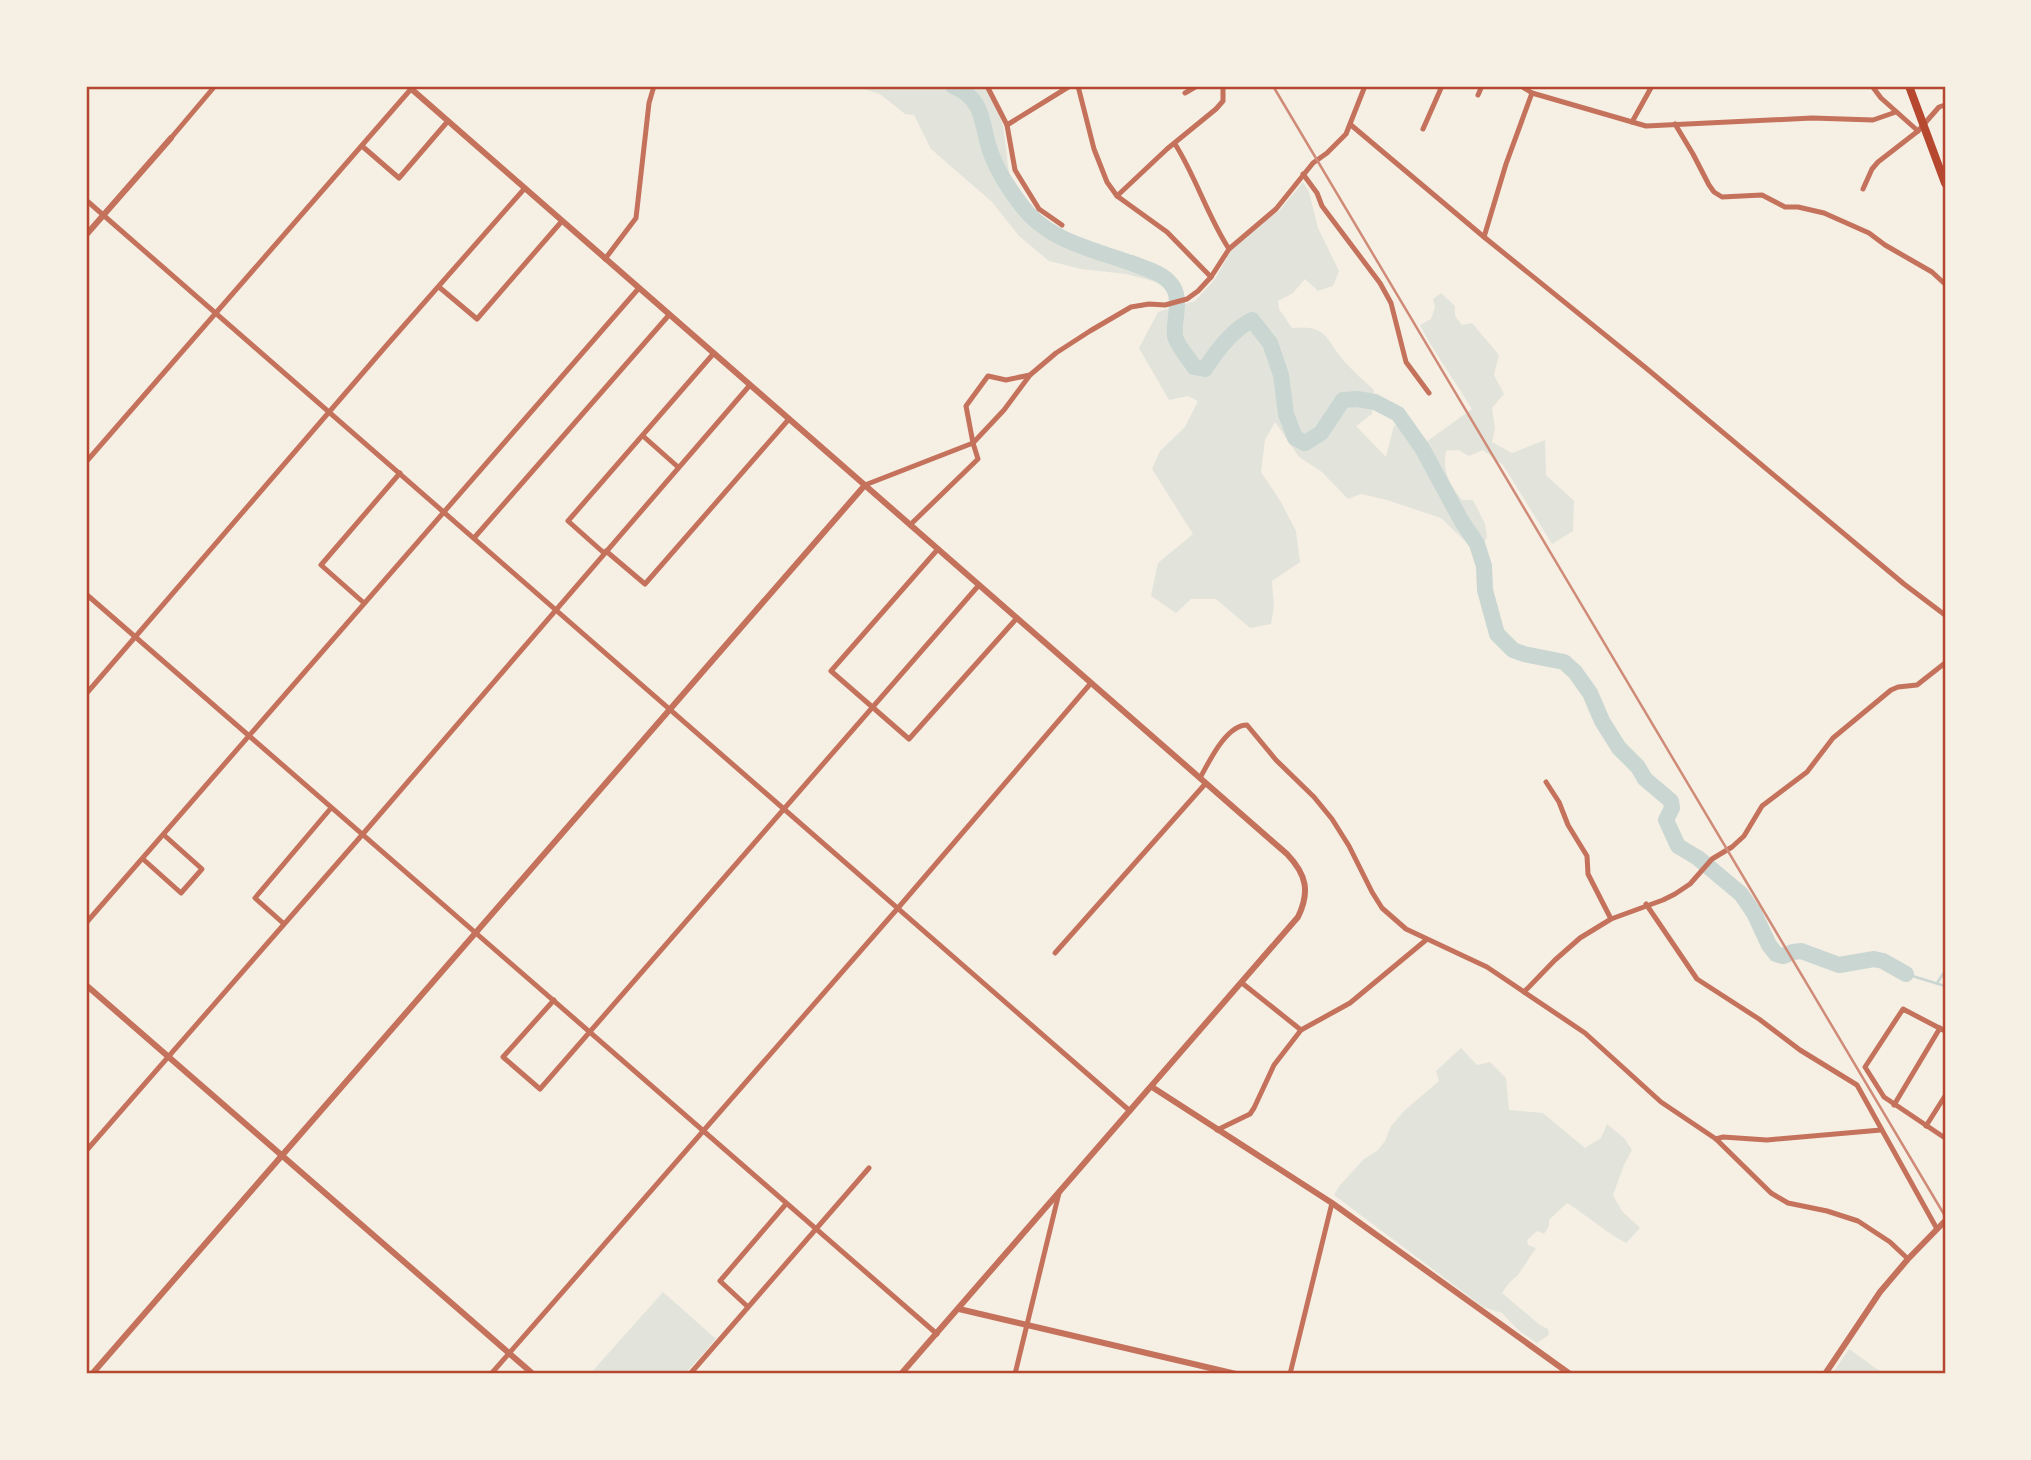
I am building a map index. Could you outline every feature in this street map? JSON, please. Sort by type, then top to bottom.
[{"type":"main road","points":[[1909,86],[1921,127],[1945,183]]},
{"type":"street","points":[[86,235],[215,86]]},
{"type":"street","points":[[606,259],[636,218],[649,103],[654,86]]},
{"type":"street","points":[[987,86],[1007,125],[1015,170],[1039,209],[1062,225]]},
{"type":"street","points":[[1007,125],[1070,86]]},
{"type":"street","points":[[1078,86],[1094,149],[1107,182],[1117,196],[1167,232],[1211,277]]},
{"type":"street","points":[[1185,93],[1197,86]]},
{"type":"street","points":[[1117,196],[1223,101],[1223,86]]},
{"type":"street","points":[[92,1374],[865,485],[973,443],[1004,411],[1030,375],[1079,338],[1131,307],[1174,303],[1185,300],[1198,291],[1211,277],[1229,249],[1276,209],[1313,163],[1339,142],[1351,125],[1365,86]]},
{"type":"street","points":[[1423,129],[1442,86]]},
{"type":"street","points":[[1478,94],[1482,86]]},
{"type":"street","points":[[1521,86],[1532,93],[1646,125],[1812,118],[1873,120],[1896,112]]},
{"type":"street","points":[[1632,122],[1652,86]]},
{"type":"street","points":[[1872,86],[1896,112],[1921,127]]},
{"type":"street","points":[[86,462],[362,146],[409,87],[1295,862],[1304,880],[1305,903],[1298,918],[901,1374]]},
{"type":"street","points":[[1484,237],[1506,164],[1532,93]]},
{"type":"street","points":[[1863,189],[1878,162],[1921,127],[1939,107],[1945,105]]},
{"type":"street","points":[[362,146],[399,178],[448,121]]},
{"type":"street","points":[[1675,124],[1709,185],[1722,197],[1762,195],[1785,207],[1824,213],[1869,233],[1885,245],[1913,259],[1945,284]]},
{"type":"street","points":[[1351,125],[1945,615]]},
{"type":"street","points":[[1174,144],[1192,173],[1214,227],[1229,249]]},
{"type":"street","points":[[1303,174],[1317,193],[1322,206],[1386,293],[1406,362],[1429,393]]},
{"type":"street","points":[[86,694],[525,188]]},
{"type":"street","points":[[86,200],[1130,1111]]},
{"type":"street","points":[[439,286],[477,319],[562,221]]},
{"type":"street","points":[[86,923],[639,288]]},
{"type":"street","points":[[474,538],[669,315]]},
{"type":"street","points":[[714,353],[568,521],[645,584],[789,419]]},
{"type":"street","points":[[910,525],[978,458],[966,406],[988,376],[1006,380],[1030,375]]},
{"type":"street","points":[[86,1151],[750,385]]},
{"type":"street","points":[[643,436],[678,467]]},
{"type":"street","points":[[364,603],[321,565],[400,473]]},
{"type":"street","points":[[938,549],[831,671],[909,739],[1017,618]]},
{"type":"street","points":[[554,1000],[503,1057],[540,1089],[979,585]]},
{"type":"street","points":[[86,594],[937,1334]]},
{"type":"street","points":[[1524,992],[1580,938],[1611,919],[1675,894],[1690,884],[1710,860],[1744,836],[1762,806],[1807,772],[1823,749],[1843,728],[1891,690],[1917,685],[1945,663]]},
{"type":"street","points":[[491,1374],[704,1132],[1091,683]]},
{"type":"street","points":[[1055,953],[1203,780],[1227,736],[1240,725],[1247,725],[1332,819],[1382,908],[1406,929],[1487,967],[1585,1033],[1661,1102],[1716,1139],[1770,1193],[1788,1203],[1827,1211],[1858,1222],[1890,1242],[1908,1259]]},
{"type":"street","points":[[1546,782],[1587,856],[1588,874],[1611,919]]},
{"type":"street","points":[[284,923],[255,898],[331,808]]},
{"type":"street","points":[[143,859],[181,892],[202,869],[164,835]]},
{"type":"street","points":[[1646,904],[1697,979],[1759,1019],[1800,1050],[1857,1085],[1937,1229]]},
{"type":"street","points":[[1217,1130],[1250,1114],[1274,1065],[1301,1030],[1350,1003],[1426,940]]},
{"type":"street","points":[[1242,983],[1301,1030]]},
{"type":"street","points":[[86,985],[533,1374]]},
{"type":"street","points":[[1894,1105],[1943,1030],[1903,1009],[1865,1067],[1884,1097],[1894,1105],[1945,1138]]},
{"type":"street","points":[[1152,1087],[1332,1203],[1567,1374]]},
{"type":"street","points":[[1926,1126],[1945,1096]]},
{"type":"street","points":[[1716,1139],[1723,1137],[1767,1140],[1881,1130]]},
{"type":"street","points":[[690,1374],[869,1168]]},
{"type":"street","points":[[1015,1374],[1060,1190]]},
{"type":"street","points":[[1290,1374],[1332,1203]]},
{"type":"street","points":[[748,1307],[720,1281],[786,1204]]},
{"type":"street","points":[[1825,1374],[1880,1292],[1945,1220]]},
{"type":"street","points":[[959,1309],[1236,1374]]},
{"type":"shaded area","points":[[854,86],[988,86],[1003,126],[1009,173],[1037,215],[1099,256],[1135,268],[1160,283],[1126,274],[1081,269],[1049,261],[1019,236],[992,202],[931,149],[914,115],[905,114],[880,94]]},
{"type":"shaded area","points":[[1303,182],[1309,192],[1318,228],[1339,271],[1333,286],[1318,291],[1305,279],[1293,293],[1278,301],[1279,309],[1292,328],[1304,327],[1325,335],[1345,362],[1374,390],[1372,414],[1356,426],[1386,457],[1394,425],[1426,442],[1472,409],[1420,325],[1431,319],[1435,307],[1433,299],[1441,293],[1455,306],[1455,316],[1462,325],[1472,323],[1499,355],[1494,375],[1504,394],[1492,408],[1495,429],[1492,442],[1512,453],[1545,440],[1546,475],[1574,501],[1573,531],[1552,544],[1503,465],[1483,450],[1469,456],[1458,450],[1446,451],[1446,472],[1451,483],[1462,500],[1473,500],[1485,524],[1487,537],[1483,545],[1471,547],[1441,518],[1361,494],[1348,499],[1322,472],[1299,457],[1275,422],[1265,440],[1261,472],[1296,531],[1300,562],[1272,581],[1274,607],[1271,624],[1250,628],[1216,599],[1191,599],[1176,613],[1151,596],[1158,563],[1193,534],[1152,469],[1160,451],[1185,427],[1198,401],[1188,396],[1169,400],[1139,348],[1158,312],[1195,301],[1215,279],[1232,249],[1279,211]]},
{"type":"shaded area","points":[[1461,1048],[1477,1065],[1490,1062],[1506,1078],[1509,1110],[1543,1113],[1585,1148],[1601,1138],[1607,1124],[1624,1138],[1632,1150],[1613,1195],[1622,1211],[1640,1228],[1626,1243],[1567,1203],[1549,1220],[1544,1234],[1537,1231],[1527,1240],[1528,1245],[1536,1248],[1502,1293],[1548,1329],[1549,1335],[1537,1343],[1518,1330],[1502,1313],[1483,1307],[1334,1195],[1364,1159],[1377,1151],[1391,1126],[1404,1111],[1439,1081],[1436,1071]]},
{"type":"shaded area","points":[[663,1292],[716,1339],[685,1374],[590,1374]]},
{"type":"shaded area","points":[[1849,1349],[1884,1374],[1832,1374]]},
{"type":"waterway","points":[[953,86],[964,92],[978,107],[997,168],[1011,191],[1042,226],[1071,242],[1149,270],[1171,284],[1177,302],[1176,340],[1194,367],[1205,369],[1226,341],[1252,320],[1270,343],[1281,375],[1286,414],[1295,438],[1305,443],[1321,433],[1343,400],[1375,402],[1398,414],[1422,448],[1477,544],[1484,566],[1485,590],[1497,634],[1513,650],[1564,662],[1575,672],[1590,693],[1602,721],[1619,748],[1638,767],[1645,779],[1671,801],[1672,808],[1666,820],[1678,846],[1698,858],[1741,894],[1776,954],[1783,956],[1801,951],[1839,965],[1874,959],[1906,974]]},
{"type":"waterway","points":[[1937,983],[1945,971]]},
{"type":"waterway","points":[[1906,974],[1945,986]]},
{"type":"railway","points":[[1273,86],[1945,1216]]}]
